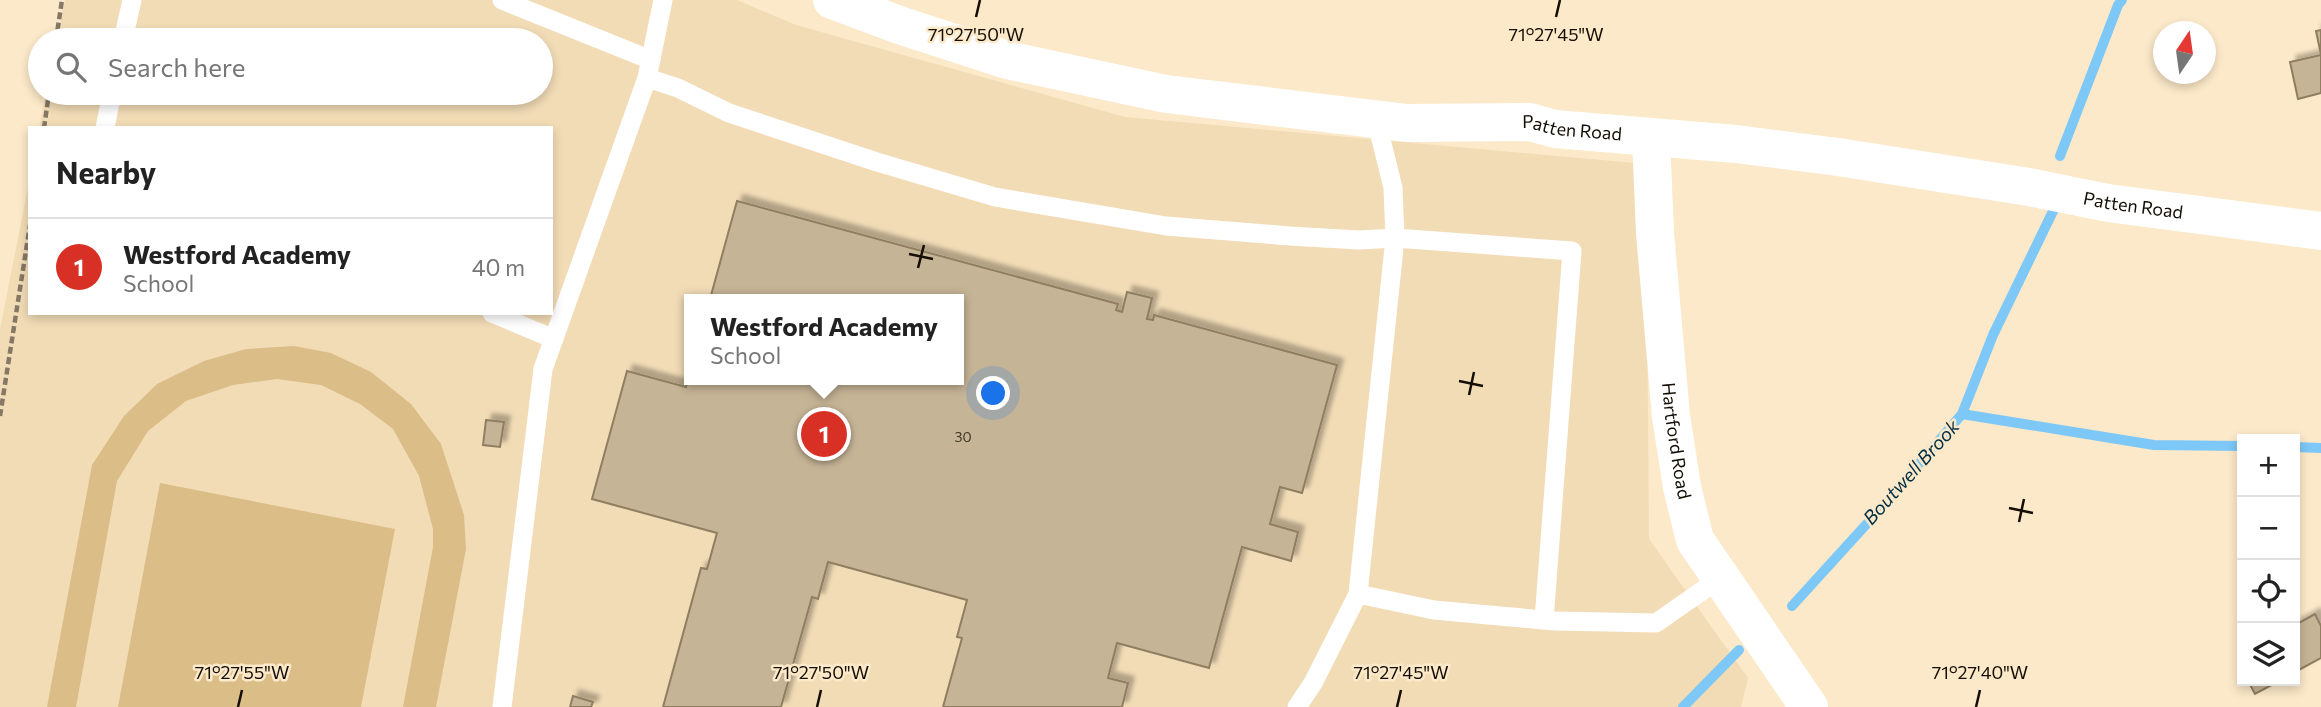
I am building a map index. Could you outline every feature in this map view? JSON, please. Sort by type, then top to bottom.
[{"type":"street","name":"Patten Road","points":[[832,0],[1007,60],[1166,94],[1407,123],[1530,122],[1556,129],[1736,144],[2029,187],[2108,203],[2321,231]]},
{"type":"street","name":"Hartford Road","points":[[1651,138],[1654,233],[1663,338],[1682,487],[1695,540],[1809,707]]},
{"type":"lane","points":[[126,28],[132,0]]},
{"type":"lane","points":[[502,0],[649,69],[678,89],[729,113],[877,162],[995,197],[1167,226],[1290,236],[1359,240],[1395,238],[1572,251],[1544,620]]},
{"type":"lane","points":[[502,707],[543,369],[649,69],[663,0]]},
{"type":"lane","points":[[105,126],[110,105]]},
{"type":"lane","points":[[1297,707],[1313,683],[1358,594],[1395,238],[1392,188],[1376,119]]},
{"type":"lane","points":[[497,315],[554,339]]},
{"type":"lane","points":[[1358,594],[1434,610],[1544,620],[1656,623],[1722,577]]},
{"type":"path","points":[[58,28],[62,0]]},
{"type":"path","points":[[44,126],[47,105]]},
{"type":"path","points":[[0,416],[28,238]]},
{"type":"shaded area","points":[[65,0],[737,0],[796,25],[1125,117],[1646,164],[1649,539],[1748,678],[1741,707],[0,707],[0,329],[28,187],[28,315],[553,315],[553,126],[39,126],[44,105],[553,105],[553,28],[59,28]]},
{"type":"shaded area","points":[[294,346],[331,353],[371,372],[411,404],[441,444],[464,515],[466,549],[436,707],[403,707],[433,547],[433,529],[419,476],[393,429],[360,404],[321,385],[277,379],[233,385],[186,401],[148,431],[117,481],[76,707],[47,707],[92,465],[124,416],[157,384],[204,361],[246,349]]},
{"type":"shaded area","points":[[160,483],[395,529],[361,707],[118,707]]},
{"type":"building","points":[[2321,30],[2321,55],[2316,31]]},
{"type":"building","points":[[2321,55],[2321,93],[2298,99],[2290,62]]},
{"type":"building","points":[[737,201],[1118,304],[1116,310],[1122,312],[1127,292],[1152,298],[1147,319],[1153,320],[1154,315],[1337,365],[1302,493],[1280,487],[1270,524],[1298,532],[1291,561],[1242,547],[1209,668],[1117,643],[1108,678],[1128,683],[1122,707],[943,707],[962,638],[957,637],[967,600],[828,562],[818,599],[812,597],[781,707],[663,707],[701,568],[707,569],[717,533],[592,499],[627,371],[686,387],[964,385],[964,294],[711,294]]},
{"type":"building","points":[[486,420],[504,422],[500,447],[483,445]]},
{"type":"building","points":[[2315,614],[2321,626],[2321,658],[2300,669],[2300,623]]},
{"type":"building","points":[[2251,686],[2270,686],[2255,694]]},
{"type":"building","points":[[573,696],[593,702],[591,707],[570,707]]},
{"type":"waterway","name":"Boutwell Brook","points":[[2060,156],[2122,0]]},
{"type":"waterway","name":"Boutwell Brook","points":[[1792,606],[1962,414],[1993,335],[2055,207]]},
{"type":"waterway","points":[[1962,414],[2154,445],[2237,446]]},
{"type":"waterway","points":[[2300,447],[2321,448]]},
{"type":"waterway","name":"Boutwell Brook","points":[[1683,707],[1739,650]]},
{"type":"place","name":"Westford Academy","points":[[824,434]]}]
